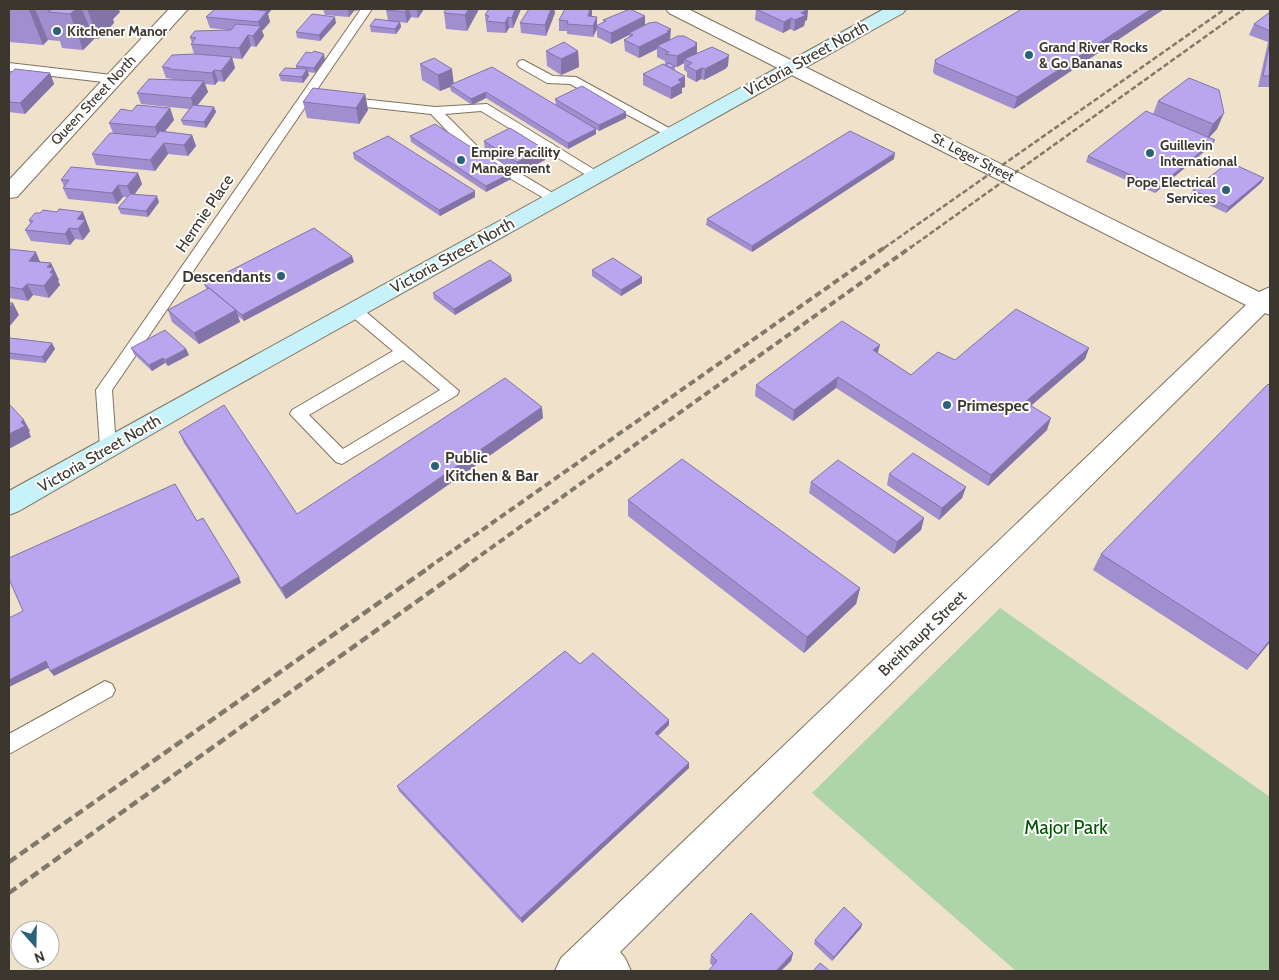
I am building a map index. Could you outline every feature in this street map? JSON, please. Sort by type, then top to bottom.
[{"type":"main road","name":"Victoria Street North","points":[[9,504],[554,198],[898,9]]},
{"type":"street","name":"Queen Street North","points":[[9,192],[179,9]]},
{"type":"street","name":"St. Leger Street","points":[[675,9],[1267,302]]},
{"type":"street","name":"Breithaupt Street","points":[[593,965],[1267,302]]},
{"type":"lane","name":"Hermie Place","points":[[108,447],[104,390],[366,9]]},
{"type":"lane","points":[[522,64],[551,80],[572,80],[672,133]]},
{"type":"lane","points":[[9,66],[112,79]]},
{"type":"lane","points":[[305,97],[435,110],[483,107],[596,175]]},
{"type":"lane","points":[[435,110],[475,152],[554,198]]},
{"type":"lane","points":[[354,310],[451,391],[342,458],[298,414],[404,352]]},
{"type":"lane","points":[[9,744],[105,690]]},
{"type":"green space","name":"Major Park","points":[[1000,608],[1270,797],[1270,971],[1016,971],[812,793]]},
{"type":"building","points":[[52,9],[76,9],[70,14],[48,12]]},
{"type":"building","points":[[215,9],[267,11],[258,22],[206,17]]},
{"type":"building","points":[[387,9],[407,9],[405,12]]},
{"type":"building","points":[[446,9],[469,9],[465,15],[444,13]]},
{"type":"building","points":[[489,9],[515,9],[512,18],[508,17],[505,23],[486,21],[489,16],[485,15]]},
{"type":"building","points":[[529,9],[551,9],[545,25],[520,23]]},
{"type":"building","points":[[565,9],[590,9],[588,16],[597,17],[593,26],[567,24],[568,21],[559,20]]},
{"type":"building","points":[[630,9],[645,16],[611,33],[596,26],[606,21],[603,20]]},
{"type":"building","points":[[756,9],[808,9],[801,13],[806,15],[795,20],[791,18],[784,22]]},
{"type":"building","name":"Grand River Rocks & Go Bananas","points":[[1022,9],[1151,9],[1017,97],[936,63],[935,60]]},
{"type":"building","points":[[1270,12],[1270,31],[1254,24]]},
{"type":"building","points":[[312,14],[335,17],[319,35],[296,32]]},
{"type":"building","points":[[375,19],[400,22],[395,29],[370,26]]},
{"type":"building","points":[[656,22],[671,29],[667,31],[669,32],[639,47],[624,40],[633,35],[629,33],[649,23]]},
{"type":"building","points":[[236,24],[261,26],[253,36],[248,35],[239,48],[191,44],[196,38],[190,37],[195,31],[231,30]]},
{"type":"building","points":[[678,36],[684,36],[697,43],[695,44],[697,45],[677,56],[665,54],[669,52],[657,46]]},
{"type":"building","points":[[564,42],[578,51],[561,59],[546,51]]},
{"type":"building","points":[[1270,42],[1270,76],[1263,76]]},
{"type":"building","points":[[712,47],[729,55],[705,69],[702,68],[696,71],[687,66],[692,63],[684,59]]},
{"type":"building","points":[[314,51],[324,54],[314,68],[296,66],[306,52],[312,53]]},
{"type":"building","points":[[195,54],[232,57],[221,71],[214,70],[212,73],[162,67],[172,55]]},
{"type":"building","points":[[434,58],[452,69],[438,75],[420,64]]},
{"type":"building","points":[[669,63],[675,66],[671,68],[665,65]]},
{"type":"building","points":[[663,64],[685,76],[678,80],[682,82],[671,88],[643,74]]},
{"type":"building","points":[[492,67],[596,129],[568,143],[486,92],[471,99],[450,85]]},
{"type":"building","points":[[285,68],[307,69],[302,77],[279,75]]},
{"type":"building","points":[[15,69],[50,73],[20,103],[9,102],[9,75]]},
{"type":"building","points":[[1189,78],[1219,90],[1224,113],[1213,124],[1158,101]]},
{"type":"building","points":[[149,79],[204,81],[191,98],[137,93]]},
{"type":"building","points":[[582,86],[626,112],[599,125],[555,99]]},
{"type":"building","points":[[313,88],[365,94],[356,108],[303,102]]},
{"type":"building","points":[[137,105],[170,108],[155,127],[109,123],[121,109],[132,111]]},
{"type":"building","points":[[193,105],[214,107],[204,122],[181,120]]},
{"type":"building","name":"Guillevin International","points":[[1146,111],[1215,140],[1158,187],[1088,156]]},
{"type":"building","name":"Empire Facility Management","points":[[435,124],[511,173],[486,186],[410,136]]},
{"type":"building","points":[[510,128],[544,149],[517,162],[484,141]]},
{"type":"building","points":[[160,131],[192,135],[184,145],[164,143],[150,160],[92,154],[110,133],[155,137]]},
{"type":"building","points":[[850,131],[895,153],[752,246],[707,219]]},
{"type":"building","points":[[388,136],[475,191],[439,210],[353,153]]},
{"type":"building","name":"Pope Electrical Services","points":[[1229,162],[1264,178],[1229,207],[1193,190]]},
{"type":"building","points":[[71,167],[138,173],[127,186],[118,185],[112,193],[63,188],[69,180],[61,180]]},
{"type":"building","points":[[130,194],[157,196],[146,211],[118,208]]},
{"type":"building","points":[[59,209],[83,212],[77,219],[85,220],[78,229],[69,228],[65,234],[25,230],[33,221],[29,220],[35,213],[40,213],[43,210],[57,212]]},
{"type":"building","name":"Descendants","points":[[314,228],[352,256],[242,315],[204,284]]},
{"type":"building","points":[[9,249],[36,252],[29,261],[51,263],[47,267],[53,268],[50,273],[54,273],[44,286],[27,284],[22,289],[9,287]]},
{"type":"building","points":[[613,258],[642,277],[621,290],[592,270]]},
{"type":"building","points":[[490,260],[511,275],[454,309],[433,293]]},
{"type":"building","points":[[209,288],[236,310],[194,333],[168,310]]},
{"type":"building","name":"Primespec","points":[[1016,309],[1089,348],[1025,402],[1051,418],[991,475],[838,377],[794,410],[756,385],[842,321],[880,345],[873,350],[911,375],[938,352],[955,360]]},
{"type":"building","points":[[165,330],[186,349],[165,360],[163,358],[149,365],[131,348]]},
{"type":"building","points":[[10,338],[52,343],[42,357],[9,353]]},
{"type":"building","points":[[505,378],[542,407],[281,588],[179,432],[224,405],[297,514]]},
{"type":"building","points":[[1268,384],[1270,386],[1270,640],[1258,655],[1101,554]]},
{"type":"building","points":[[9,404],[24,420],[21,422],[25,426],[9,434]]},
{"type":"building","points":[[913,453],[966,487],[942,508],[889,474]]},
{"type":"building","points":[[682,459],[860,588],[807,637],[628,500]]},
{"type":"building","points":[[838,460],[924,518],[897,542],[811,482]]},
{"type":"building","points":[[175,484],[197,521],[203,518],[239,577],[50,671],[46,661],[9,680],[9,618],[23,611],[9,579],[9,558]]},
{"type":"building","points":[[565,651],[580,664],[593,653],[669,720],[655,733],[689,763],[521,918],[397,786]]},
{"type":"building","points":[[844,907],[862,924],[834,957],[815,940]]},
{"type":"building","points":[[751,913],[793,953],[776,971],[708,971],[717,961],[711,955]]},
{"type":"building","points":[[820,963],[830,971],[813,971]]},
{"type":"railway","points":[[884,248],[1225,9]]},
{"type":"railway","points":[[910,248],[1244,9]]},
{"type":"railway","points":[[428,568],[885,247]]},
{"type":"railway","points":[[463,568],[911,247]]},
{"type":"railway","points":[[9,862],[430,567]]},
{"type":"railway","points":[[9,893],[465,567]]},
{"type":"place","name":"Kitchener Manor","points":[[57,31]]},
{"type":"place","name":"Grand River Rocks & Go Bananas","points":[[1029,55]]},
{"type":"place","name":"Guillevin International","points":[[1150,153]]},
{"type":"place","name":"Empire Facility Management","points":[[461,160]]},
{"type":"place","name":"Pope Electrical Services","points":[[1226,190]]},
{"type":"place","name":"Descendants","points":[[281,276]]},
{"type":"place","name":"Primespec","points":[[947,405]]},
{"type":"place","name":"Public Kitchen & Bar","points":[[435,466]]}]
